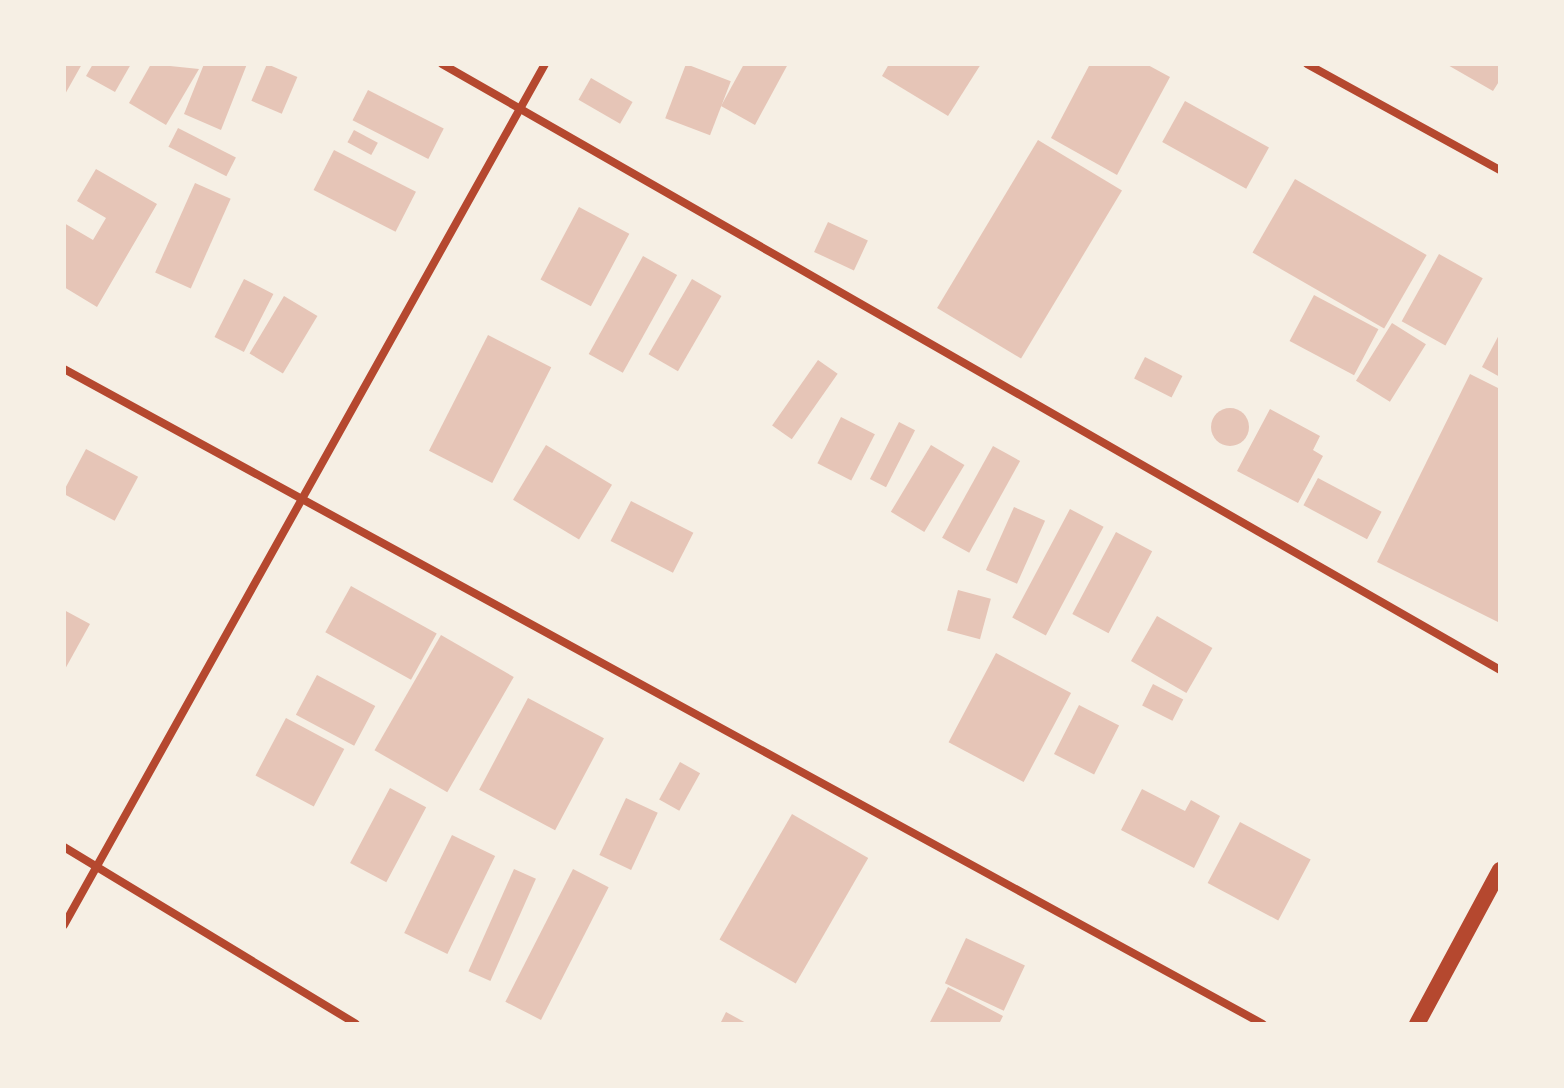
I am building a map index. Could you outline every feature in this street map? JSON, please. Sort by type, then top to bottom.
[{"type":"main road","points":[[1417,1024],[1500,870]]},
{"type":"street","points":[[442,64],[1500,670]]},
{"type":"street","points":[[64,925],[545,64]]},
{"type":"street","points":[[1307,64],[1500,170]]},
{"type":"street","points":[[64,369],[1263,1024]]},
{"type":"street","points":[[64,847],[356,1024]]},
{"type":"building","points":[[64,64],[82,64],[64,96]]},
{"type":"building","points":[[93,64],[131,64],[115,92],[86,76]]},
{"type":"building","points":[[151,64],[199,69],[166,125],[129,103]]},
{"type":"building","points":[[204,64],[247,64],[221,130],[184,114]]},
{"type":"building","points":[[267,64],[297,77],[282,114],[251,101]]},
{"type":"building","points":[[686,64],[731,81],[710,135],[665,118]]},
{"type":"building","points":[[744,64],[788,64],[755,125],[721,106]]},
{"type":"building","points":[[889,64],[981,64],[948,116],[882,76]]},
{"type":"building","points":[[1090,64],[1146,64],[1170,77],[1117,175],[1051,138]]},
{"type":"building","points":[[1446,64],[1500,64],[1500,80],[1493,91]]},
{"type":"building","points":[[591,78],[633,102],[620,124],[578,100]]},
{"type":"building","points":[[368,90],[444,129],[428,159],[353,120]]},
{"type":"building","points":[[1185,101],[1269,148],[1246,189],[1162,142]]},
{"type":"building","points":[[178,128],[236,158],[226,176],[168,147]]},
{"type":"building","points":[[354,130],[378,143],[371,155],[347,142]]},
{"type":"building","points":[[1038,140],[1122,190],[1021,358],[937,308]]},
{"type":"building","points":[[334,150],[416,192],[396,232],[314,190]]},
{"type":"building","points":[[96,169],[157,204],[97,307],[64,287],[64,223],[93,240],[106,218],[77,201]]},
{"type":"building","points":[[1295,179],[1427,255],[1384,329],[1252,253]]},
{"type":"building","points":[[195,183],[231,199],[191,288],[155,273]]},
{"type":"building","points":[[579,207],[629,234],[591,306],[541,279]]},
{"type":"building","points":[[828,222],[868,241],[854,271],[814,252]]},
{"type":"building","points":[[1439,254],[1483,278],[1445,346],[1402,321]]},
{"type":"building","points":[[643,256],[677,275],[623,373],[589,354]]},
{"type":"building","points":[[244,279],[273,294],[244,352],[214,337]]},
{"type":"building","points":[[692,279],[721,296],[678,371],[648,354]]},
{"type":"building","points":[[1314,295],[1378,329],[1354,375],[1290,341]]},
{"type":"building","points":[[284,296],[317,316],[283,374],[249,353]]},
{"type":"building","points":[[1392,323],[1426,344],[1390,402],[1356,381]]},
{"type":"building","points":[[1500,333],[1500,377],[1482,367]]},
{"type":"building","points":[[488,335],[551,367],[492,483],[429,451]]},
{"type":"building","points":[[1145,357],[1182,376],[1172,397],[1134,378]]},
{"type":"building","points":[[818,360],[838,374],[792,439],[772,426]]},
{"type":"building","points":[[1470,374],[1500,389],[1500,623],[1377,562]]},
{"type":"building","points":[[1230,408],[1243,414],[1249,427],[1243,440],[1230,446],[1217,440],[1211,427],[1217,414]]},
{"type":"building","points":[[1270,409],[1320,436],[1313,450],[1323,456],[1298,503],[1237,471]]},
{"type":"building","points":[[841,417],[875,434],[851,481],[817,463]]},
{"type":"building","points":[[899,422],[915,430],[886,487],[870,479]]},
{"type":"building","points":[[546,445],[612,485],[579,540],[513,500]]},
{"type":"building","points":[[931,445],[964,465],[924,532],[891,512]]},
{"type":"building","points":[[993,446],[1020,461],[969,553],[942,538]]},
{"type":"building","points":[[86,449],[138,477],[115,521],[64,494]]},
{"type":"building","points":[[1318,478],[1382,512],[1367,539],[1303,505]]},
{"type":"building","points":[[631,501],[693,533],[673,573],[611,541]]},
{"type":"building","points":[[1014,507],[1045,521],[1017,584],[986,570]]},
{"type":"building","points":[[1070,509],[1104,527],[1046,635],[1012,618]]},
{"type":"building","points":[[1116,532],[1152,551],[1109,633],[1072,614]]},
{"type":"building","points":[[351,586],[437,634],[411,680],[325,632]]},
{"type":"building","points":[[958,590],[991,599],[980,639],[947,631]]},
{"type":"building","points":[[64,610],[90,624],[64,671]]},
{"type":"building","points":[[1157,616],[1212,648],[1186,693],[1131,661]]},
{"type":"building","points":[[441,635],[514,677],[447,792],[374,750]]},
{"type":"building","points":[[996,653],[1071,693],[1024,782],[949,742]]},
{"type":"building","points":[[317,675],[375,706],[354,746],[296,715]]},
{"type":"building","points":[[1153,684],[1183,699],[1172,721],[1142,705]]},
{"type":"building","points":[[528,698],[604,738],[555,830],[479,790]]},
{"type":"building","points":[[1079,705],[1119,725],[1094,774],[1054,754]]},
{"type":"building","points":[[286,718],[344,749],[314,806],[255,775]]},
{"type":"building","points":[[680,762],[700,773],[679,811],[659,800]]},
{"type":"building","points":[[390,788],[426,807],[386,882],[350,863]]},
{"type":"building","points":[[1142,789],[1185,811],[1191,800],[1220,816],[1194,868],[1121,830]]},
{"type":"building","points":[[626,798],[658,813],[631,870],[599,855]]},
{"type":"building","points":[[792,814],[868,858],[796,984],[720,940]]},
{"type":"building","points":[[1240,822],[1311,860],[1278,920],[1208,883]]},
{"type":"building","points":[[452,835],[495,856],[447,954],[404,933]]},
{"type":"building","points":[[514,869],[536,879],[490,981],[468,971]]},
{"type":"building","points":[[573,869],[609,887],[541,1020],[505,1002]]},
{"type":"building","points":[[966,938],[1025,965],[1004,1011],[945,983]]},
{"type":"building","points":[[948,987],[1003,1016],[999,1024],[929,1024]]},
{"type":"building","points":[[726,1012],[748,1024],[720,1024]]}]
